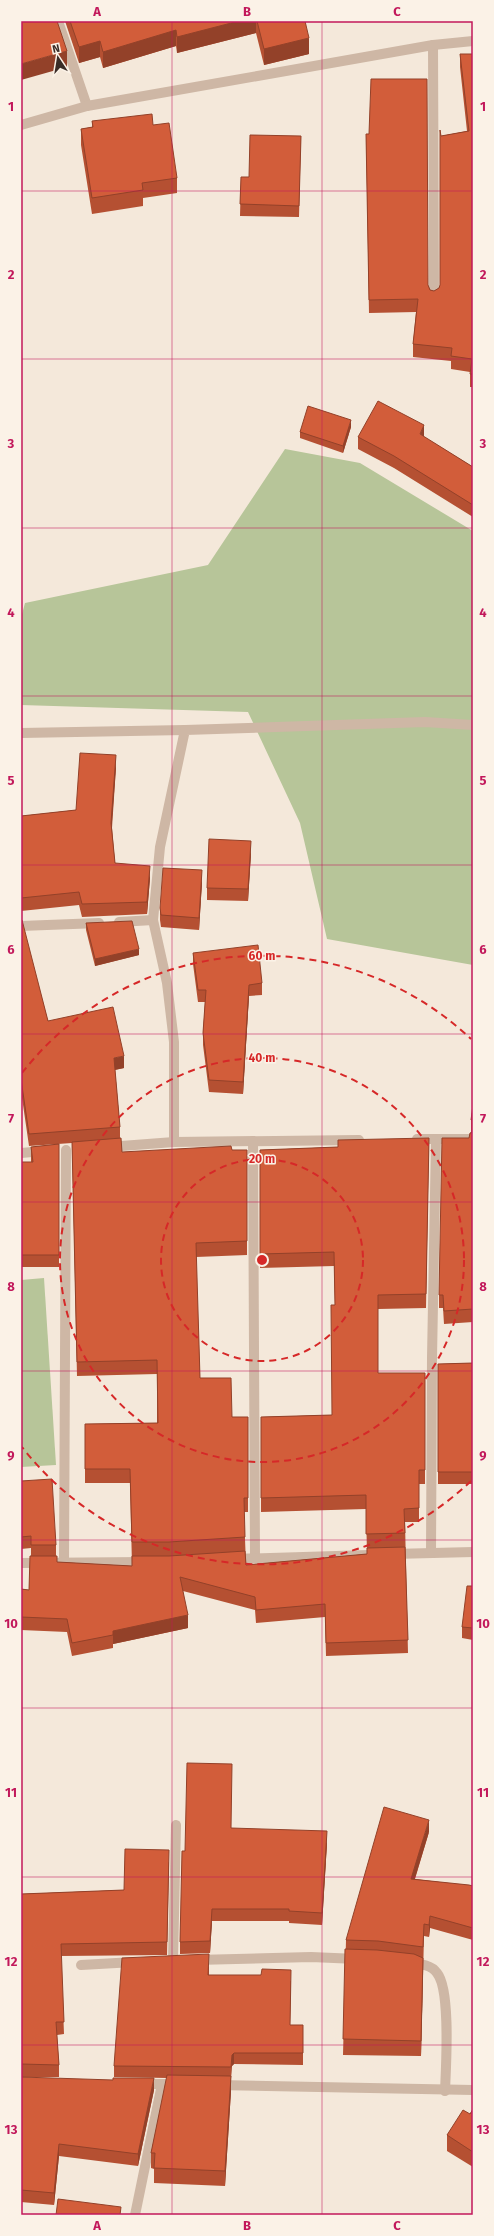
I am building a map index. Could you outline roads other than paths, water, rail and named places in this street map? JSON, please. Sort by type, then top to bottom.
[{"type":"street","points":[[58,21],[87,106]]},
{"type":"street","points":[[21,125],[87,106],[433,45],[473,41]]},
{"type":"street","points":[[433,45],[434,298]]},
{"type":"street","points":[[21,733],[185,730],[425,722],[473,725]]},
{"type":"street","points":[[174,1142],[174,1042],[167,983],[153,920],[160,847],[185,730]]},
{"type":"street","points":[[21,926],[153,920]]},
{"type":"street","points":[[404,1139],[473,1139]]},
{"type":"street","points":[[431,1553],[432,1358],[436,1139]]},
{"type":"street","points":[[96,1148],[174,1142],[373,1140]]},
{"type":"street","points":[[253,1141],[255,1557]]},
{"type":"street","points":[[21,1153],[69,1150],[64,1562]]},
{"type":"street","points":[[224,1559],[473,1552]]},
{"type":"street","points":[[21,1563],[154,1563]]},
{"type":"street","points":[[176,1825],[177,1960],[311,1957],[371,1959]]},
{"type":"street","points":[[81,1965],[142,1962]]},
{"type":"street","points":[[400,1962],[428,1966],[437,1972],[440,1978],[447,2017],[445,2091]]},
{"type":"street","points":[[130,2084],[189,2084]]},
{"type":"street","points":[[135,2215],[162,2084]]},
{"type":"street","points":[[205,2085],[445,2091],[473,2090]]}]
